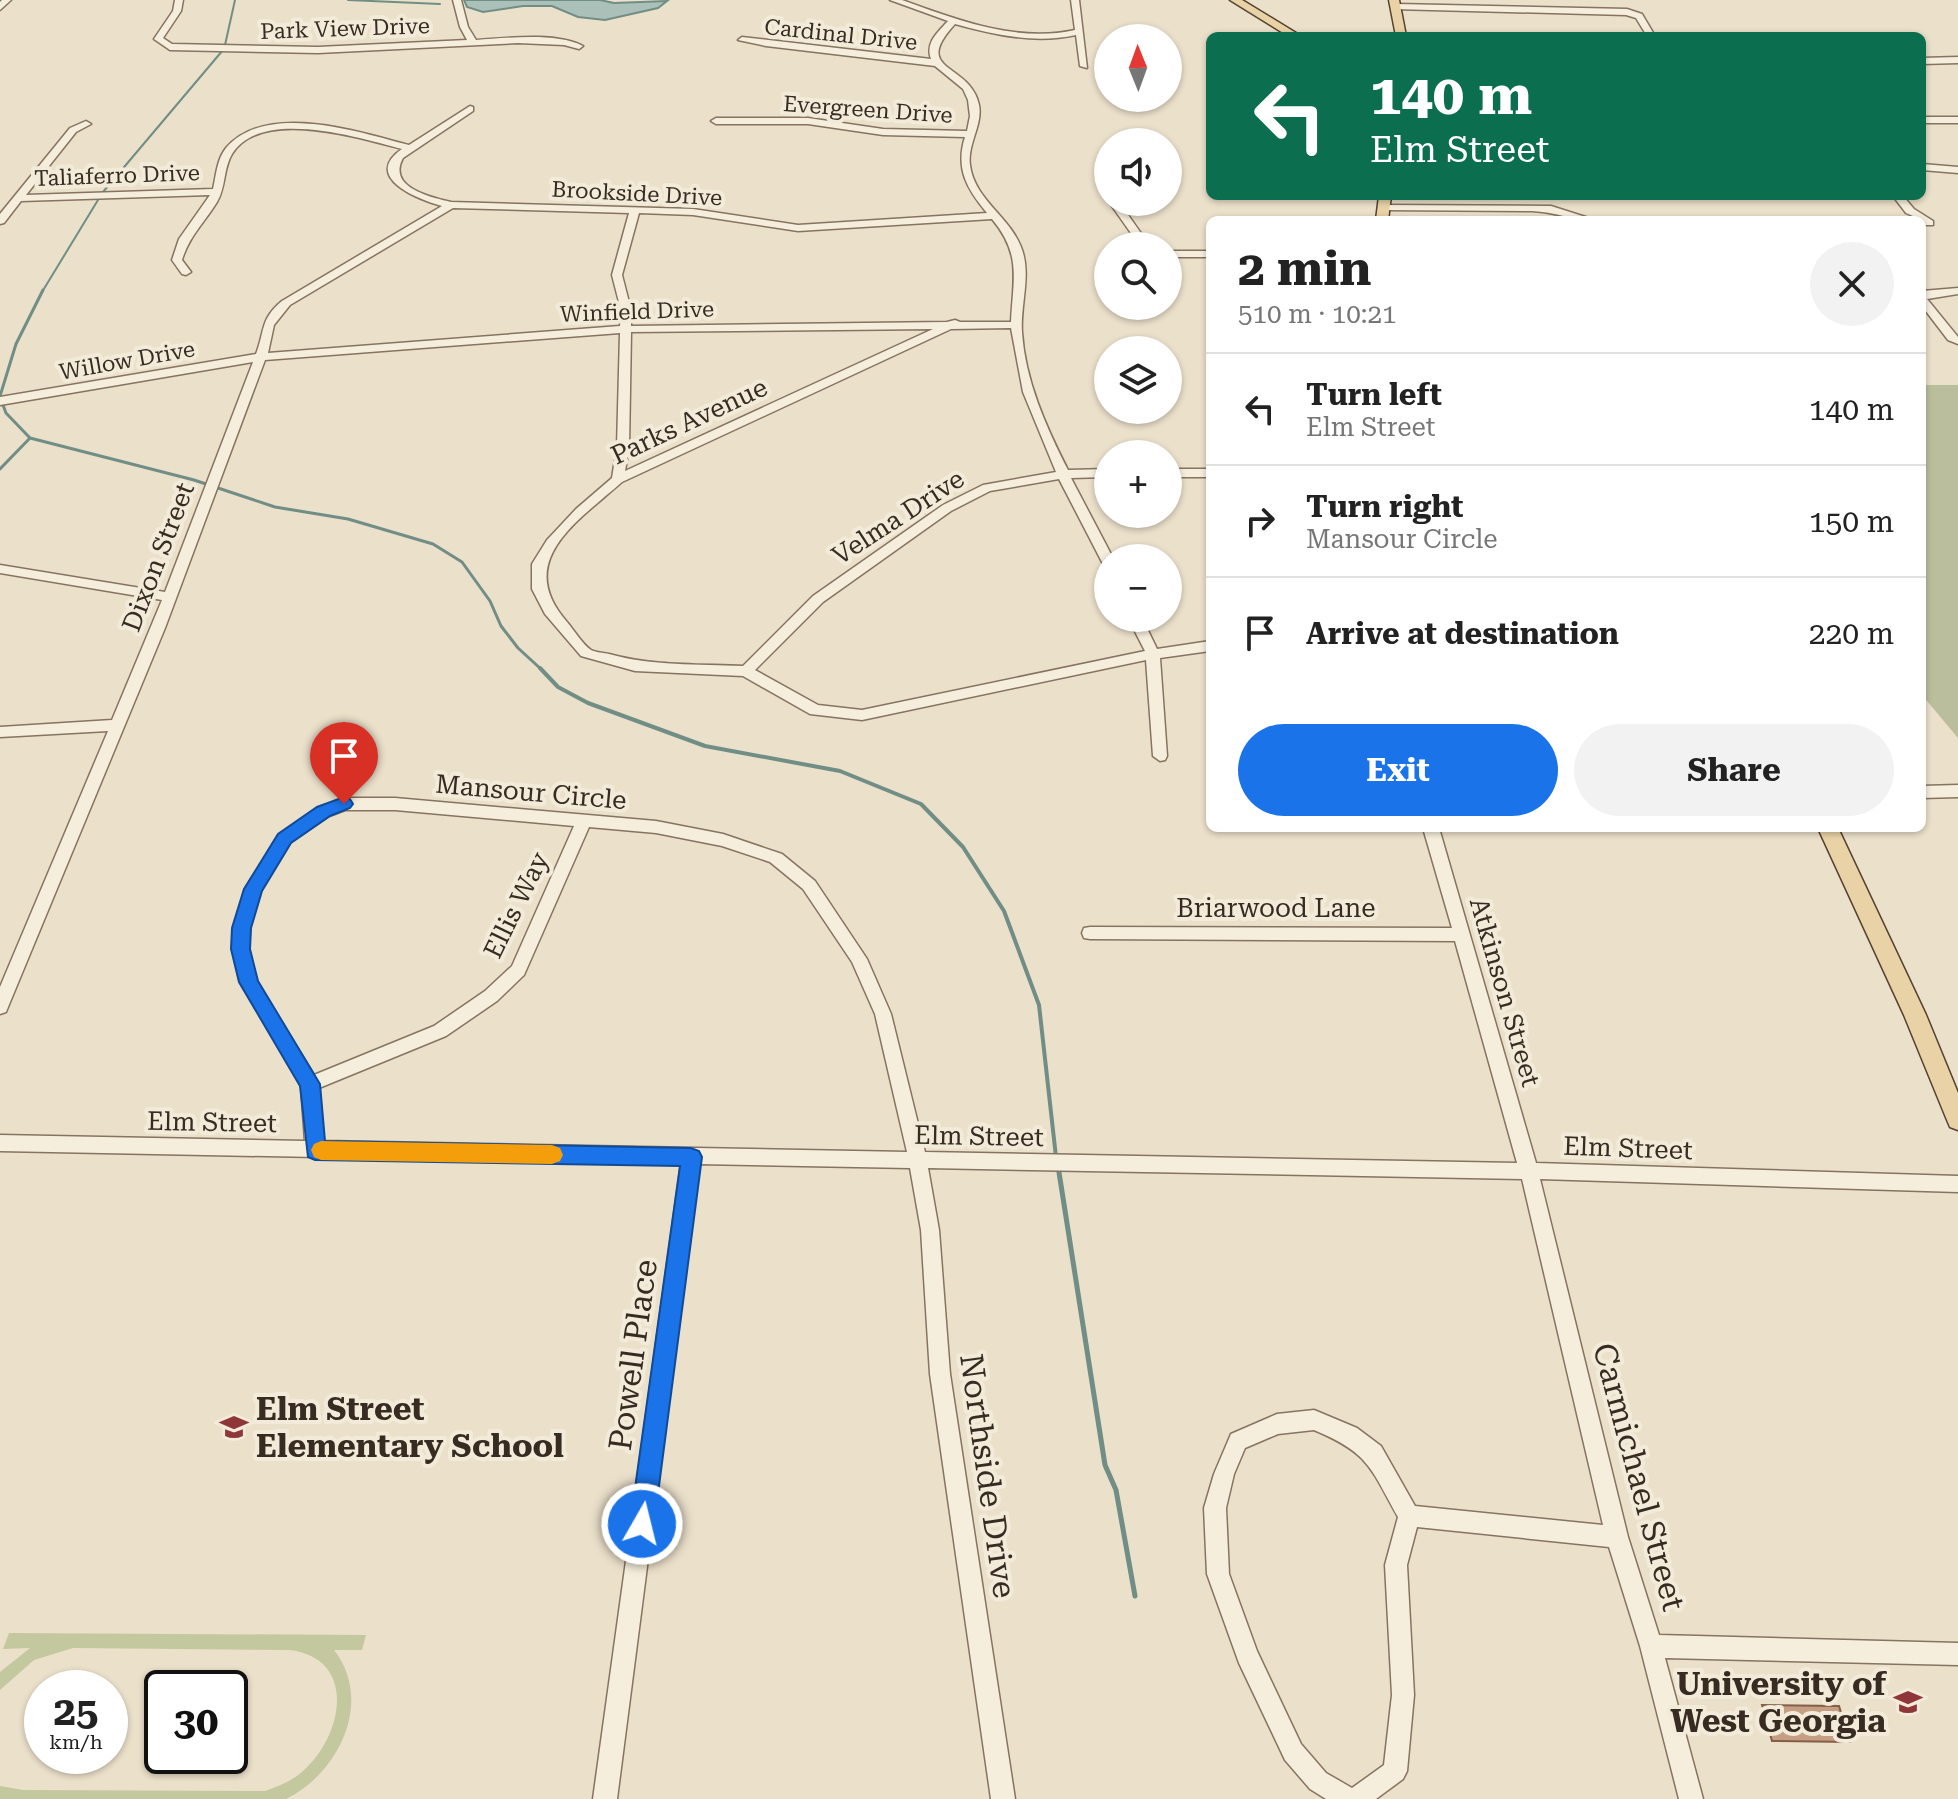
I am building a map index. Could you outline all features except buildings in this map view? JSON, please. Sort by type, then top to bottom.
[{"type":"main road","points":[[1235,0],[1289,32]]},
{"type":"main road","points":[[1395,3],[1400,32]]},
{"type":"main road","points":[[1830,832],[1915,1015],[1958,1120]]},
{"type":"street","points":[[0,7],[7,0]]},
{"type":"street","name":"Park View Drive","points":[[179,0],[177,11],[158,39],[170,47],[318,50],[529,40],[579,46]]},
{"type":"street","points":[[457,0],[464,27],[473,42]]},
{"type":"street","points":[[894,0],[911,2],[952,22],[1013,34],[1057,37],[1080,32]]},
{"type":"street","points":[[1075,0],[1084,66]]},
{"type":"street","points":[[1395,3],[1627,12],[1639,16],[1649,32]]},
{"type":"street","points":[[952,22],[932,45],[936,63],[973,99],[975,113],[965,167],[973,189],[1005,226],[1017,249],[1020,300],[1016,325],[1022,368],[1036,412],[1100,544]]},
{"type":"street","name":"Cardinal Drive","points":[[742,40],[785,47],[880,52],[936,63]]},
{"type":"street","points":[[1926,61],[1958,60]]},
{"type":"street","points":[[186,272],[177,260],[181,239],[217,192],[227,154],[234,145],[268,129],[319,127],[408,148],[470,109]]},
{"type":"street","points":[[1926,120],[1958,120]]},
{"type":"street","name":"Evergreen Drive","points":[[716,121],[808,121],[883,132],[970,134]]},
{"type":"street","points":[[0,221],[73,130],[86,124]]},
{"type":"street","name":"Brookside Drive","points":[[408,148],[392,165],[394,176],[413,194],[451,205],[693,212],[798,228],[994,216]]},
{"type":"street","points":[[1926,167],[1958,170]]},
{"type":"street","name":"Taliaferro Drive","points":[[18,198],[217,192]]},
{"type":"street","points":[[1901,200],[1918,216]]},
{"type":"street","name":"Dixon Street","points":[[0,1007],[169,597],[260,357],[268,321],[278,308],[451,205]]},
{"type":"street","points":[[1384,208],[1532,208],[1551,209],[1576,216]]},
{"type":"street","points":[[618,479],[623,447],[626,310],[617,275],[635,211]]},
{"type":"street","points":[[1182,254],[1206,254]]},
{"type":"street","points":[[1926,294],[1958,291]]},
{"type":"street","points":[[1926,304],[1958,341]]},
{"type":"street","points":[[1926,318],[1936,318]]},
{"type":"street","name":"Winfield Drive","points":[[260,357],[626,329],[955,323],[1016,325]]},
{"type":"street","name":"Parks Avenue","points":[[955,323],[618,479],[580,512],[552,543],[539,564],[539,589],[552,614],[586,653],[635,666],[746,671],[815,710],[862,715],[1153,654],[1206,647]]},
{"type":"street","name":"Willow Drive","points":[[0,401],[260,357]]},
{"type":"street","name":"Velma Drive","points":[[746,671],[818,599],[947,508],[987,488],[1065,474],[1094,473]]},
{"type":"street","points":[[1182,473],[1206,473]]},
{"type":"street","points":[[0,569],[169,597]]},
{"type":"street","points":[[1142,632],[1153,654],[1160,756]]},
{"type":"street","points":[[0,732],[118,725]]},
{"type":"street","points":[[1926,792],[1958,791]]},
{"type":"street","name":"Mansour Circle","points":[[315,1150],[310,1084],[248,982],[241,949],[242,928],[253,889],[284,839],[324,812],[344,804],[395,804],[656,827],[723,840],[776,858],[809,885],[859,959],[883,1014],[918,1161]]},
{"type":"street","name":"Ellis Way","points":[[310,1084],[440,1031],[491,996],[518,970],[584,821]]},
{"type":"street","name":"Atkinson Street","points":[[1432,832],[1529,1171]]},
{"type":"street","name":"Briarwood Lane","points":[[1090,933],[1461,935]]},
{"type":"street","name":"Elm Street","points":[[0,1143],[1529,1171],[1958,1184]]},
{"type":"street","name":"Powell Place","points":[[605,1799],[691,1157]]},
{"type":"street","name":"Northside Drive","points":[[918,1161],[930,1230],[940,1374],[1003,1799]]},
{"type":"street","name":"Carmichael Street","points":[[1529,1171],[1617,1537],[1651,1646],[1691,1799]]},
{"type":"street","points":[[1348,1799],[1318,1781],[1293,1752],[1270,1709],[1218,1574],[1215,1508],[1224,1474],[1238,1441],[1277,1424],[1314,1420],[1350,1435],[1374,1453],[1409,1516],[1396,1565],[1403,1695],[1395,1771],[1356,1799]]},
{"type":"street","points":[[1409,1516],[1617,1537]]},
{"type":"street","points":[[1651,1646],[1958,1654]]},
{"type":"green space","points":[[1926,385],[1958,385],[1958,738],[1926,700]]},
{"type":"green space","points":[[9,1633],[366,1635],[362,1650],[334,1650],[346,1670],[351,1691],[345,1734],[321,1772],[286,1799],[0,1799],[0,1786],[23,1790],[265,1791],[294,1778],[317,1756],[334,1720],[337,1701],[335,1683],[326,1668],[312,1656],[290,1650],[73,1648],[34,1660],[0,1690],[0,1672],[30,1648],[3,1649]]},
{"type":"water","points":[[464,0],[667,1],[658,8],[605,20],[578,17],[552,6],[523,6],[483,12],[467,7]]},
{"type":"waterway","points":[[225,45],[235,0]]},
{"type":"waterway","points":[[348,0],[440,4]]},
{"type":"waterway","points":[[103,192],[223,50]]},
{"type":"waterway","points":[[42,292],[98,200]]},
{"type":"waterway","points":[[0,396],[16,344],[42,292]]},
{"type":"waterway","points":[[0,397],[6,413],[30,438]]},
{"type":"waterway","points":[[0,469],[30,438]]},
{"type":"waterway","points":[[30,438],[194,480],[275,507],[348,519],[433,544],[462,562],[490,601],[501,626],[518,648],[541,669]]},
{"type":"waterway","points":[[541,669],[558,687],[588,703],[705,746],[840,771],[921,804],[963,847],[1004,911],[1039,1005],[1056,1157]]},
{"type":"waterway","points":[[1058,1166],[1105,1465],[1116,1490],[1135,1596]]},
{"type":"slow traffic","points":[[321,1150],[552,1155]]},
{"type":"place","name":"Elm Street Elementary School","points":[[234,1427]]},
{"type":"place","name":"University of West Georgia","points":[[1908,1702]]},
{"type":"route","points":[[344,804],[324,812],[284,839],[253,889],[242,928],[241,949],[248,982],[310,1084],[315,1150],[691,1157],[642,1524]]}]
